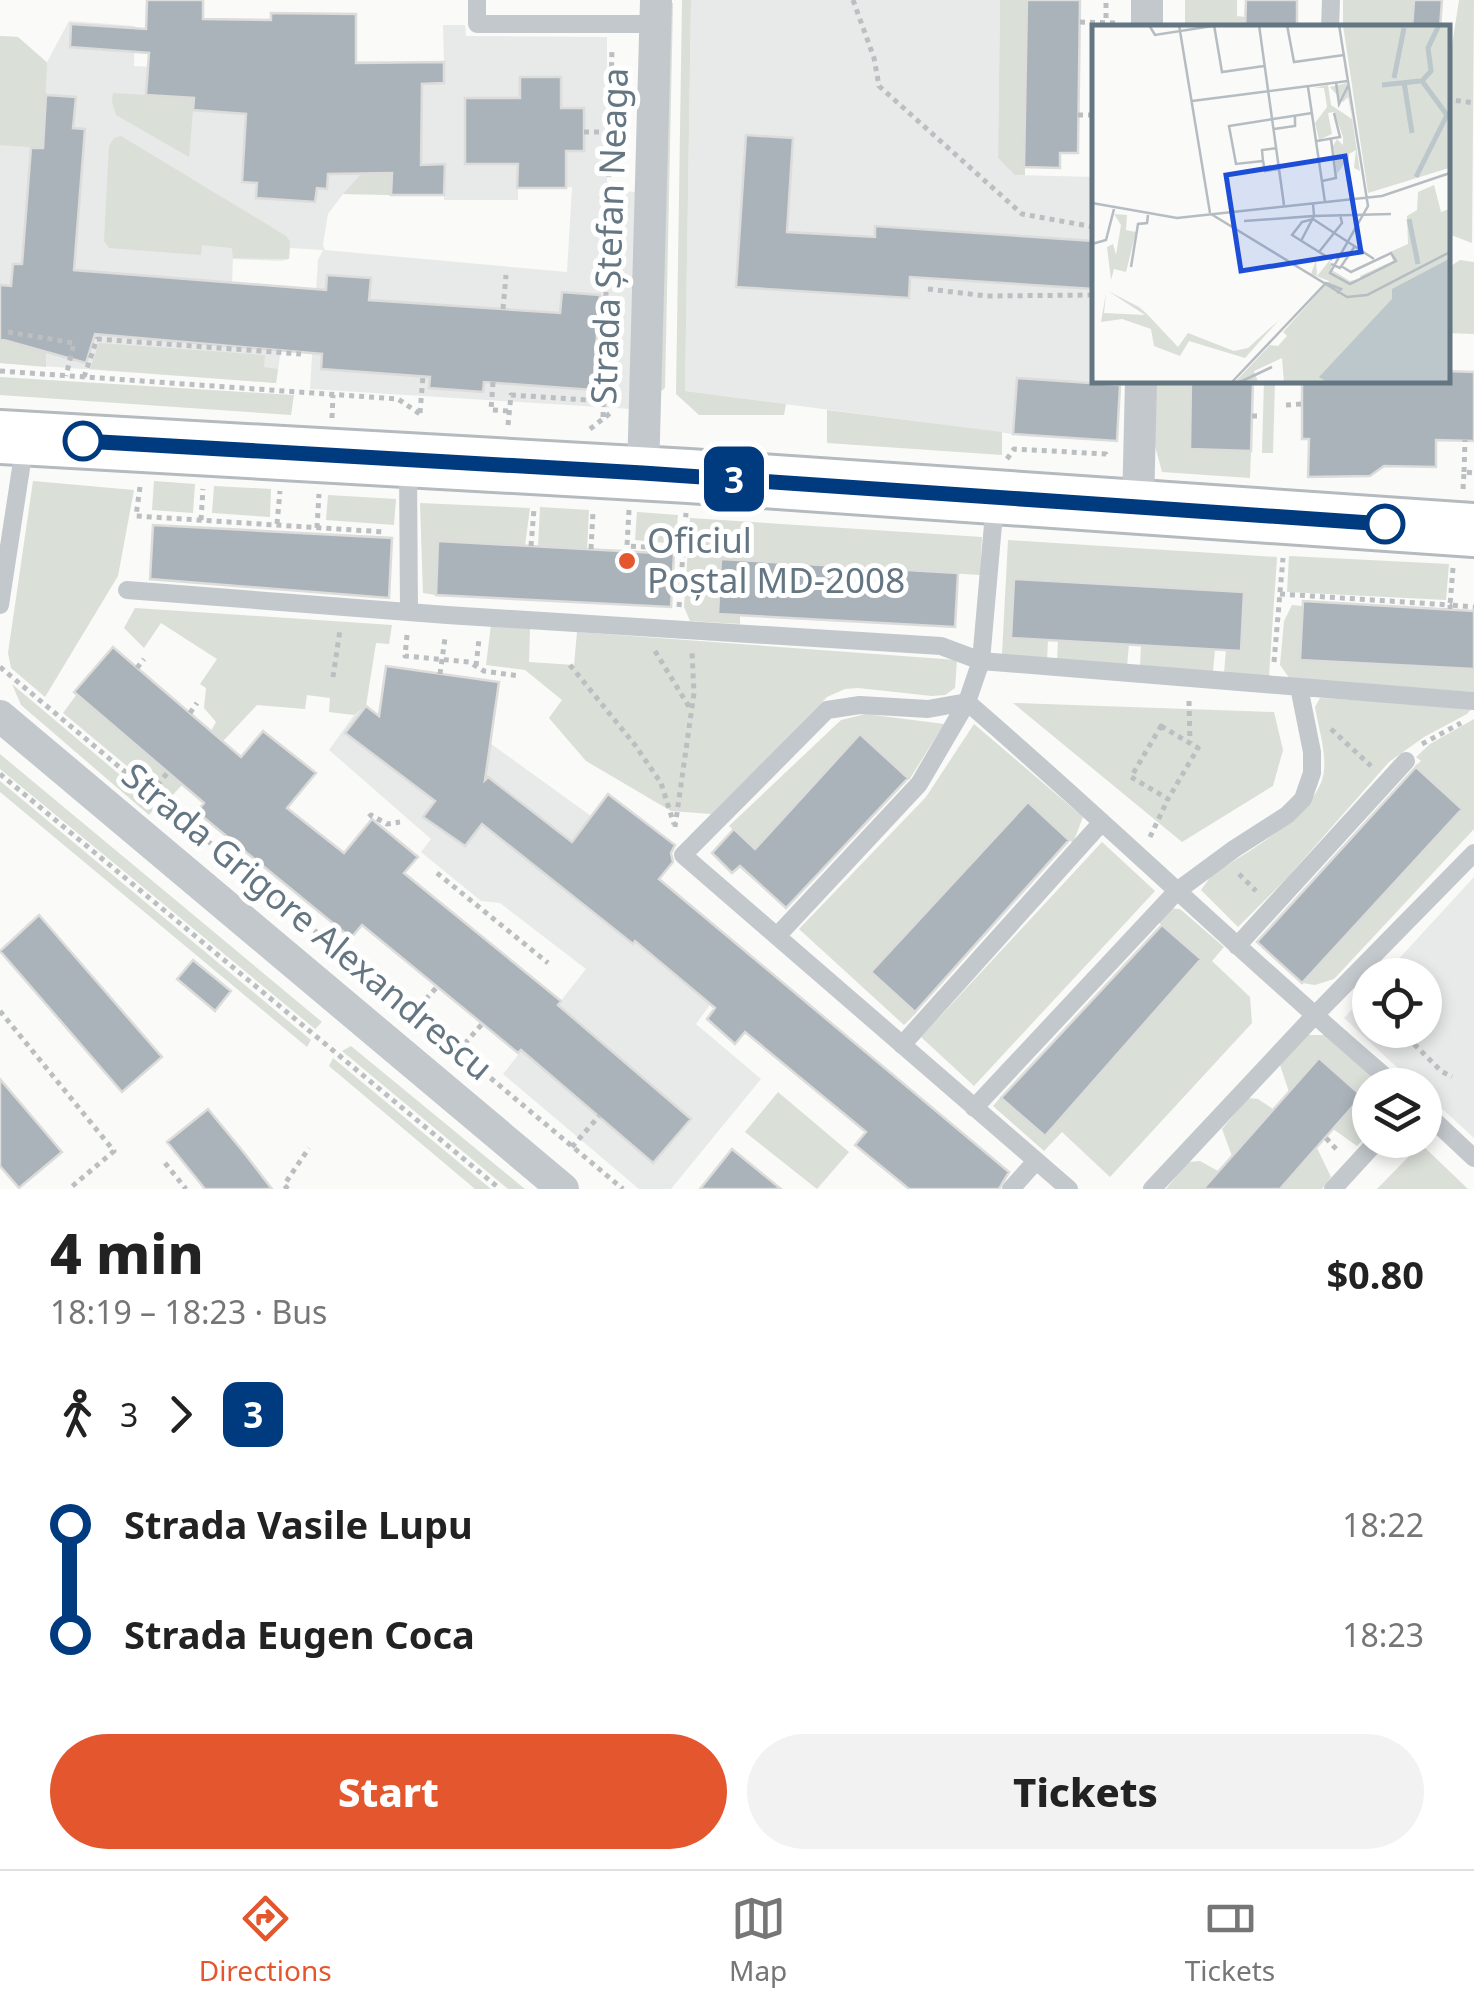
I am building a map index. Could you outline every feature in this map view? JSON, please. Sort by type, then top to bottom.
[{"type":"main road","points":[[13,437],[416,433],[636,490],[995,497],[1463,529]]},
{"type":"street","points":[[1146,25],[1147,0]]},
{"type":"street","name":"Strada Ștefan Neaga","points":[[636,490],[656,12]]},
{"type":"street","points":[[1138,507],[1141,382]]},
{"type":"street","name":"Strada Grigore Alexandrescu","points":[[0,716],[563,1189]]},
{"type":"lane","points":[[478,0],[477,24],[613,24],[656,12]]},
{"type":"lane","points":[[1330,25],[1331,0]]},
{"type":"lane","points":[[409,612],[408,533],[416,433]]},
{"type":"lane","points":[[0,605],[13,437]]},
{"type":"lane","points":[[777,936],[919,784],[967,702],[981,661],[995,497]]},
{"type":"lane","points":[[127,590],[941,646],[981,661],[1474,701]]},
{"type":"lane","points":[[974,1108],[1176,891],[1287,815],[1303,799],[1312,773],[1299,687]]},
{"type":"lane","points":[[967,702],[1374,1068]]},
{"type":"lane","points":[[967,702],[928,709],[860,705],[827,710],[684,855],[1069,1189]]},
{"type":"lane","points":[[1237,946],[1406,761]]},
{"type":"lane","points":[[902,1046],[1102,822]]},
{"type":"lane","points":[[1152,1189],[1474,852]]},
{"type":"lane","points":[[1442,1128],[1474,1158]]},
{"type":"lane","points":[[1333,1189],[1361,1158]]},
{"type":"lane","points":[[1011,1189],[1036,1161]]},
{"type":"path","points":[[854,0],[874,58],[879,86],[1022,214],[1092,227]]},
{"type":"path","points":[[1080,22],[1106,25],[1106,0]]},
{"type":"path","points":[[603,418],[613,24]]},
{"type":"path","points":[[1449,99],[1474,102]]},
{"type":"path","points":[[1078,115],[1092,115]]},
{"type":"path","points":[[584,132],[612,132]]},
{"type":"path","points":[[503,309],[506,275]]},
{"type":"path","points":[[928,289],[986,296],[1092,295]]},
{"type":"path","points":[[56,340],[57,331]]},
{"type":"path","points":[[8,332],[74,343],[66,376]]},
{"type":"path","points":[[84,377],[97,339],[301,354]]},
{"type":"path","points":[[0,371],[398,398],[416,433]]},
{"type":"path","points":[[416,433],[423,376]]},
{"type":"path","points":[[494,382],[491,410],[510,411]]},
{"type":"path","points":[[332,421],[333,395]]},
{"type":"path","points":[[508,430],[511,395],[603,400]]},
{"type":"path","points":[[1286,404],[1302,404]]},
{"type":"path","points":[[1450,607],[1463,529],[1465,440]]},
{"type":"path","points":[[142,471],[136,516],[408,533]]},
{"type":"path","points":[[1464,472],[1474,473]]},
{"type":"path","points":[[201,520],[204,476]]},
{"type":"path","points":[[277,525],[280,482]]},
{"type":"path","points":[[317,528],[320,486]]},
{"type":"path","points":[[636,490],[627,546],[683,549]]},
{"type":"path","points":[[531,546],[534,501]]},
{"type":"path","points":[[592,550],[594,504]]},
{"type":"path","points":[[570,665],[636,744],[660,783],[676,827],[691,710],[684,630],[686,510]]},
{"type":"path","points":[[1272,685],[1284,548]]},
{"type":"path","points":[[1280,594],[1474,606]]},
{"type":"path","points":[[333,677],[343,607]]},
{"type":"path","points":[[409,612],[405,656],[469,662],[484,671],[520,676]]},
{"type":"path","points":[[641,627],[691,710]]},
{"type":"path","points":[[137,668],[144,659]]},
{"type":"path","points":[[440,674],[444,660]]},
{"type":"path","points":[[0,667],[623,1189]]},
{"type":"path","points":[[1188,678],[1190,743]]},
{"type":"path","points":[[190,713],[197,704]]},
{"type":"path","points":[[1306,715],[1324,722],[1388,781]]},
{"type":"path","points":[[1406,761],[1425,742],[1473,717]]},
{"type":"path","points":[[1140,857],[1198,748],[1161,726],[1131,777],[1168,799]]},
{"type":"path","points":[[151,794],[168,772]]},
{"type":"path","points":[[0,774],[500,1189]]},
{"type":"path","points":[[368,816],[388,824],[400,822]]},
{"type":"path","points":[[1223,857],[1272,907]]},
{"type":"path","points":[[437,873],[548,964]]},
{"type":"path","points":[[412,1014],[437,986]]},
{"type":"path","points":[[0,1011],[114,1152],[70,1189]]},
{"type":"path","points":[[457,1052],[482,1023]]},
{"type":"path","points":[[1417,1048],[1452,1077]]},
{"type":"path","points":[[572,1147],[599,1116]]},
{"type":"path","points":[[288,1189],[284,1185],[309,1148]]},
{"type":"path","points":[[164,1163],[186,1189]]},
{"type":"shaded area","points":[[682,0],[691,0],[685,391],[786,404],[784,415],[699,415],[676,394]]},
{"type":"shaded area","points":[[691,0],[1000,0],[998,158],[1016,175],[1092,177],[1092,382],[1121,382],[1117,441],[1013,434],[685,391]]},
{"type":"shaded area","points":[[1000,0],[1027,0],[1025,175],[1015,175],[998,158]]},
{"type":"shaded area","points":[[1185,0],[1237,0],[1237,16],[1245,17],[1245,25],[1185,25]]},
{"type":"shaded area","points":[[1343,0],[1414,0],[1412,25],[1343,25]]},
{"type":"shaded area","points":[[1459,0],[1474,0],[1472,243],[1451,235],[1449,65]]},
{"type":"shaded area","points":[[665,2],[673,3],[665,388],[659,393]]},
{"type":"shaded area","points":[[69,21],[135,26],[134,66],[193,69],[313,61],[444,62],[443,25],[465,25],[466,36],[607,37],[607,189],[635,192],[631,409],[310,389],[318,260],[323,250],[290,248],[289,259],[282,261],[233,259],[232,283],[281,350],[276,383],[0,363],[0,36],[18,37],[47,62]],"holes":[[[572,187],[567,272],[325,250],[328,214],[343,194],[518,200],[518,188]]]},
{"type":"shaded area","points":[[0,36],[18,37],[47,63],[43,148],[0,145]]},
{"type":"shaded area","points":[[113,93],[194,98],[189,157],[116,115]]},
{"type":"shaded area","points":[[121,136],[286,236],[290,241],[289,259],[233,258],[232,248],[202,245],[201,255],[109,248],[104,241],[109,146]]},
{"type":"shaded area","points":[[392,173],[391,195],[343,194],[361,174]]},
{"type":"shaded area","points":[[1460,260],[1474,262],[1474,334],[1449,333],[1449,267]]},
{"type":"shaded area","points":[[0,338],[46,352],[46,367],[0,363]]},
{"type":"shaded area","points":[[99,343],[265,355],[264,367],[278,369],[276,383],[90,369]]},
{"type":"shaded area","points":[[0,377],[294,395],[291,415],[0,395]]},
{"type":"shaded area","points":[[1156,382],[1191,382],[1190,449],[1251,451],[1250,478],[1162,472],[1154,442]]},
{"type":"shaded area","points":[[1264,382],[1275,382],[1273,453],[1262,453]]},
{"type":"shaded area","points":[[827,410],[1002,432],[1002,455],[827,443]]},
{"type":"shaded area","points":[[33,481],[134,490],[118,576],[45,697],[11,668],[8,653]]},
{"type":"shaded area","points":[[154,481],[195,484],[193,513],[152,510]]},
{"type":"shaded area","points":[[214,486],[271,489],[270,517],[212,513]]},
{"type":"shaded area","points":[[328,495],[396,499],[394,525],[326,520]]},
{"type":"shaded area","points":[[420,503],[530,508],[525,546],[439,542],[436,595],[423,593]]},
{"type":"shaded area","points":[[540,507],[589,510],[587,550],[538,547]]},
{"type":"shaded area","points":[[637,512],[678,515],[675,544],[635,540]]},
{"type":"shaded area","points":[[690,518],[982,537],[980,575],[721,559],[718,613],[740,615],[740,624],[690,621],[684,607]]},
{"type":"shaded area","points":[[1008,540],[1277,557],[1269,676],[1224,673],[1226,650],[1241,650],[1243,592],[1015,579],[1048,640],[1047,661],[1011,659],[1002,654]]},
{"type":"shaded area","points":[[1289,556],[1449,564],[1446,600],[1287,592]]},
{"type":"shaded area","points":[[1292,605],[1303,606],[1301,660],[1474,669],[1474,692],[1290,679],[1280,665],[1284,621]]},
{"type":"shaded area","points":[[135,608],[392,625],[389,644],[376,643],[366,706],[354,715],[329,712],[330,698],[307,695],[305,709],[257,705],[168,800],[63,713],[77,694],[211,731],[216,722],[204,708],[206,688],[200,684],[217,659],[161,623],[144,648],[124,628]]},
{"type":"shaded area","points":[[491,625],[530,629],[529,662],[574,665],[577,632],[957,660],[955,688],[945,695],[932,696],[845,689],[827,697],[711,814],[671,811],[586,761],[549,718],[562,700],[525,670],[486,665]]},
{"type":"shaded area","points":[[1058,641],[1129,644],[1127,666],[1057,661]]},
{"type":"shaded area","points":[[1141,645],[1215,650],[1213,671],[1140,667]]},
{"type":"shaded area","points":[[12,684],[157,806],[149,815],[21,705]]},
{"type":"shaded area","points":[[1320,698],[1473,707],[1389,762],[1286,879],[1238,927],[1201,890],[1211,876],[1296,816],[1320,786],[1324,754],[1315,707]]},
{"type":"shaded area","points":[[1013,703],[1274,712],[1283,750],[1273,786],[1182,842]]},
{"type":"shaded area","points":[[366,706],[386,721],[476,733],[591,816],[736,982],[696,1024],[761,1079],[671,1189],[639,1189],[503,1074],[586,969],[500,903],[481,901],[421,852],[431,839],[329,750],[354,715]]},
{"type":"shaded area","points":[[866,714],[944,724],[909,780],[860,735],[755,849],[729,826],[841,720]]},
{"type":"shaded area","points":[[1474,719],[1474,829],[1334,979],[1315,985],[1302,983],[1461,809],[1415,766],[1421,761],[1416,757],[1430,744]]},
{"type":"shaded area","points":[[974,724],[1083,817],[1073,843],[1027,802],[872,971],[916,1013],[904,1025],[799,929],[926,797]]},
{"type":"shaded area","points":[[0,754],[322,1022],[315,1029],[0,769]]},
{"type":"shaded area","points":[[0,781],[311,1040],[307,1047],[0,792]]},
{"type":"shaded area","points":[[1102,842],[1155,891],[974,1086],[921,1037]]},
{"type":"shaded area","points":[[1474,877],[1474,1138],[1442,1109],[1442,1068],[1398,1068],[1376,1048],[1442,1048],[1442,958],[1400,958]]},
{"type":"shaded area","points":[[1169,908],[1180,909],[1224,947],[1212,961],[1250,997],[1252,1023],[1110,1177],[1062,1132],[1044,1151],[993,1106],[1001,1097],[1045,1135],[1201,960],[1157,921]]},
{"type":"shaded area","points":[[1352,1009],[1352,1025],[1344,1018]]},
{"type":"shaded area","points":[[1307,1035],[1327,1035],[1365,1068],[1352,1068],[1352,1087],[1320,1058],[1289,1092],[1280,1065]]},
{"type":"shaded area","points":[[351,1046],[525,1189],[508,1189],[342,1051]]},
{"type":"shaded area","points":[[333,1058],[491,1189],[475,1189],[329,1066]]},
{"type":"shaded area","points":[[778,1092],[849,1152],[817,1189],[745,1132]]},
{"type":"shaded area","points":[[1248,1098],[1258,1099],[1273,1109],[1232,1156],[1222,1129]]},
{"type":"shaded area","points":[[1352,1107],[1352,1142],[1333,1129]]},
{"type":"shaded area","points":[[1317,1148],[1331,1177],[1322,1189],[1280,1189]]},
{"type":"shaded area","points":[[1407,1158],[1436,1158],[1468,1189],[1377,1189]]},
{"type":"shaded area","points":[[1200,1161],[1218,1171],[1202,1189],[1166,1189],[1188,1162]]},
{"type":"building","points":[[147,0],[203,0],[203,19],[271,20],[271,13],[356,14],[356,63],[444,62],[444,83],[422,84],[421,165],[445,164],[444,195],[391,195],[392,173],[328,174],[327,189],[317,188],[315,202],[256,198],[257,183],[242,182],[246,114],[193,110],[194,98],[146,95],[149,53],[70,47],[71,24],[146,29]]},
{"type":"building","points":[[1027,0],[1080,0],[1078,153],[1060,153],[1060,168],[1024,167]]},
{"type":"building","points":[[1246,0],[1297,0],[1297,25],[1245,25]]},
{"type":"building","points":[[1414,0],[1442,0],[1440,25],[1412,25]]},
{"type":"building","points":[[520,77],[561,77],[561,108],[584,108],[584,151],[566,151],[566,188],[517,188],[518,164],[465,164],[465,98],[520,98]]},
{"type":"building","points":[[46,95],[76,97],[73,128],[85,129],[74,270],[326,290],[327,275],[371,278],[369,300],[560,313],[562,292],[600,295],[593,390],[484,382],[483,392],[429,388],[430,377],[321,369],[322,354],[95,334],[86,363],[0,339],[0,285],[11,286],[13,264],[22,264],[31,148],[43,148]]},
{"type":"building","points":[[746,135],[793,138],[787,232],[875,237],[875,226],[1092,241],[1092,289],[910,277],[909,298],[736,287]]},
{"type":"building","points":[[1449,371],[1474,372],[1474,441],[1436,440],[1436,467],[1384,466],[1370,476],[1308,477],[1309,439],[1302,439],[1302,382],[1449,382]]},
{"type":"building","points":[[1017,378],[1120,385],[1117,441],[1013,434]]},
{"type":"building","points":[[1191,382],[1253,382],[1251,451],[1190,449]]},
{"type":"building","points":[[153,525],[392,538],[389,598],[150,579]]},
{"type":"building","points":[[438,541],[674,554],[671,607],[436,595]]},
{"type":"building","points":[[721,559],[958,573],[955,627],[718,614]]},
{"type":"building","points":[[1014,579],[1244,592],[1241,651],[1011,638]]},
{"type":"building","points":[[1303,601],[1474,611],[1474,669],[1300,660]]},
{"type":"building","points":[[113,647],[241,757],[263,731],[316,773],[287,808],[344,853],[372,819],[418,857],[404,873],[561,1001],[558,1005],[691,1119],[653,1163],[521,1050],[518,1053],[362,925],[351,938],[197,812],[204,803],[74,692]]},
{"type":"building","points":[[386,666],[499,682],[485,780],[488,777],[572,842],[608,794],[675,845],[671,853],[673,862],[659,879],[1009,1172],[999,1189],[909,1189],[855,1145],[866,1132],[745,1032],[735,1044],[707,1019],[715,1008],[635,941],[633,944],[482,824],[465,846],[423,817],[435,801],[345,733],[366,706],[379,716]]},
{"type":"building","points":[[860,734],[908,778],[786,908],[740,866],[732,873],[712,853],[734,829],[755,849]]},
{"type":"building","points":[[1416,767],[1462,809],[1302,983],[1257,942]]},
{"type":"building","points":[[1028,802],[1069,840],[915,1012],[871,972]]},
{"type":"building","points":[[39,915],[162,1057],[122,1092],[0,951]]},
{"type":"building","points":[[1162,925],[1201,959],[1045,1136],[1001,1098]]},
{"type":"building","points":[[193,960],[231,991],[215,1011],[177,979]]},
{"type":"building","points":[[1319,1058],[1352,1087],[1352,1107],[1280,1189],[1203,1189]]},
{"type":"building","points":[[0,1079],[62,1152],[19,1188],[0,1166]]},
{"type":"building","points":[[208,1109],[272,1189],[205,1189],[167,1142]]},
{"type":"building","points":[[732,1149],[781,1189],[700,1189]]},
{"type":"bus line","name":"3","points":[[83,441],[643,473],[1385,524]]},
{"type":"place","name":"Oficiul Poștal MD-2008","points":[[627,561]]}]
